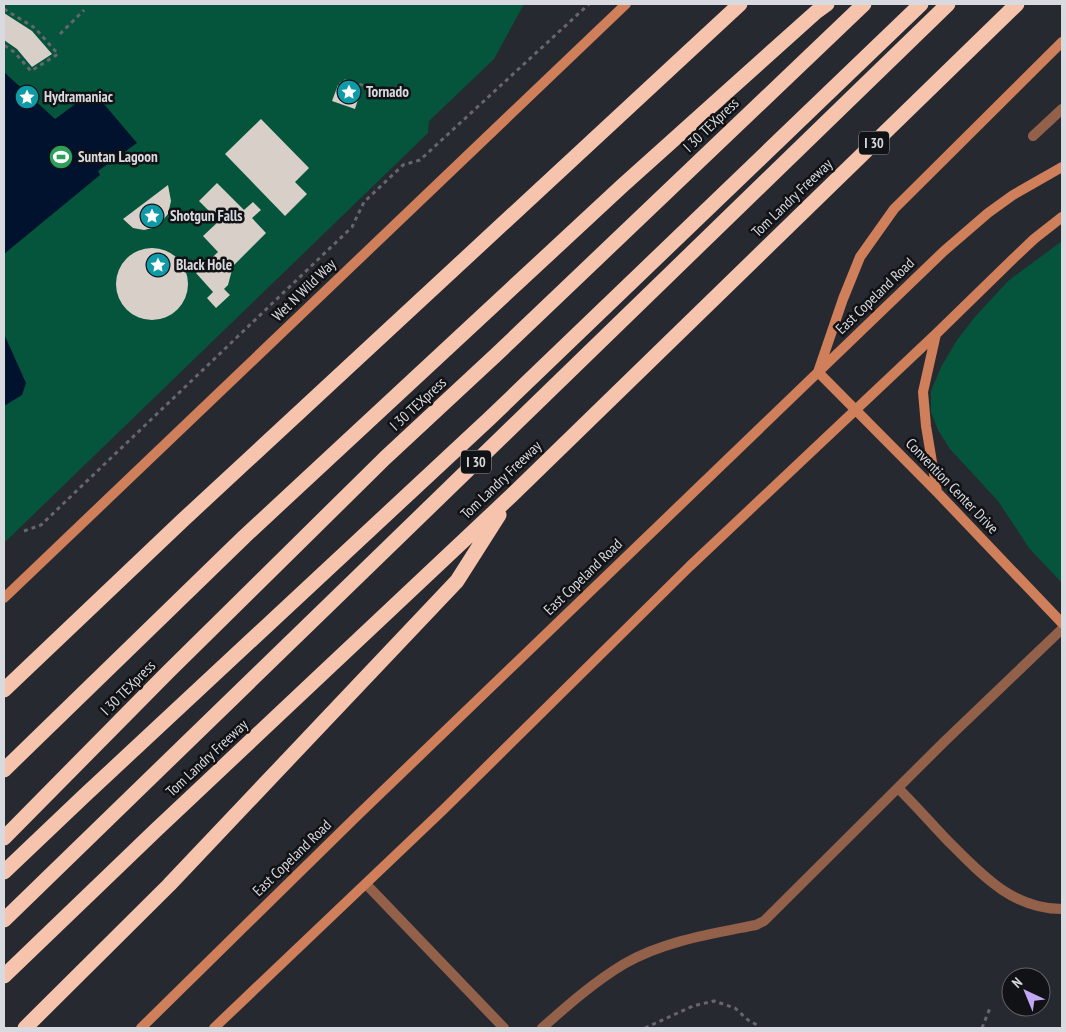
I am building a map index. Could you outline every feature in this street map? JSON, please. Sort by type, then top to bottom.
[{"type":"highway","points":[[4,690],[183,520],[740,4]]},
{"type":"highway","points":[[4,770],[244,537],[622,186],[827,4]]},
{"type":"highway","name":"I 30 TEXpress","points":[[4,838],[168,672],[386,458],[864,4]]},
{"type":"highway","points":[[4,872],[490,418],[921,4]]},
{"type":"highway","name":"I 30","points":[[4,920],[948,4]]},
{"type":"highway","name":"Tom Landry Freeway","points":[[4,976],[511,496],[1017,4]]},
{"type":"highway","points":[[24,1028],[169,884],[457,581],[511,496]]},
{"type":"main road","name":"Wet N Wild Way","points":[[4,598],[626,4]]},
{"type":"main road","points":[[818,372],[842,299],[860,257],[894,209],[1062,42]]},
{"type":"main road","name":"East Copeland Road","points":[[141,1028],[379,794],[944,251],[988,213],[1013,195],[1062,167]]},
{"type":"main road","points":[[214,1028],[366,884],[690,566],[936,334],[1027,245],[1062,217]]},
{"type":"main road","points":[[936,334],[923,392],[926,426],[937,492]]},
{"type":"main road","name":"Convention Center Drive","points":[[818,372],[937,492],[1062,623]]},
{"type":"lane","points":[[1033,136],[1062,108]]},
{"type":"lane","points":[[542,1028],[574,1000],[625,964],[690,938],[756,925],[764,921],[1062,629]]},
{"type":"lane","points":[[898,788],[986,879],[1021,901],[1042,908],[1062,909]]},
{"type":"lane","points":[[366,884],[504,1028]]},
{"type":"path","points":[[24,531],[42,525],[352,227],[364,202],[403,165],[420,160],[589,4]]},
{"type":"path","points":[[4,9],[35,28],[58,54],[31,71],[14,52],[4,45]]},
{"type":"path","points":[[60,34],[84,10]]},
{"type":"path","points":[[340,86],[342,80],[371,87]]},
{"type":"path","points":[[644,1028],[693,1006],[714,1001],[735,1008],[748,1020],[757,1025],[758,1028]]},
{"type":"path","points":[[982,1028],[990,1008]]},
{"type":"green space","points":[[4,4],[524,4],[494,59],[429,121],[428,133],[4,543]]},
{"type":"green space","points":[[1062,241],[1062,583],[1029,548],[998,501],[950,449],[938,430],[931,412],[931,391],[941,367],[957,340],[974,318],[1008,281]]},
{"type":"water","name":"Suntan Lagoon","points":[[4,72],[55,119],[93,91],[137,143],[98,171],[100,175],[4,254]]},
{"type":"water","points":[[4,334],[26,383],[22,395],[4,406]]},
{"type":"building","points":[[4,13],[32,31],[52,54],[32,67],[17,49],[4,40]]},
{"type":"building","points":[[338,85],[360,93],[355,109],[332,101]]},
{"type":"building","points":[[23,90],[29,90],[34,95],[32,104],[23,106],[18,101],[18,95]]},
{"type":"building","points":[[261,119],[309,168],[295,182],[307,194],[285,216],[225,154]]},
{"type":"building","points":[[217,183],[244,210],[253,202],[261,210],[252,218],[266,233],[233,266],[228,285],[224,289],[230,295],[216,308],[207,298],[213,292],[196,273],[218,252],[203,236],[219,221],[199,201]]},
{"type":"building","points":[[168,185],[171,201],[168,214],[157,227],[144,230],[133,228],[123,219]]},
{"type":"building","points":[[152,248],[172,254],[182,264],[188,284],[182,304],[172,314],[152,320],[132,314],[122,304],[116,284],[122,264],[132,254]]},
{"type":"place","name":"Tornado","points":[[349,92]]},
{"type":"place","name":"Hydramaniac","points":[[27,97]]},
{"type":"place","name":"Suntan Lagoon","points":[[61,157]]},
{"type":"place","name":"Shotgun Falls","points":[[152,216]]},
{"type":"place","name":"Black Hole","points":[[158,265]]}]
